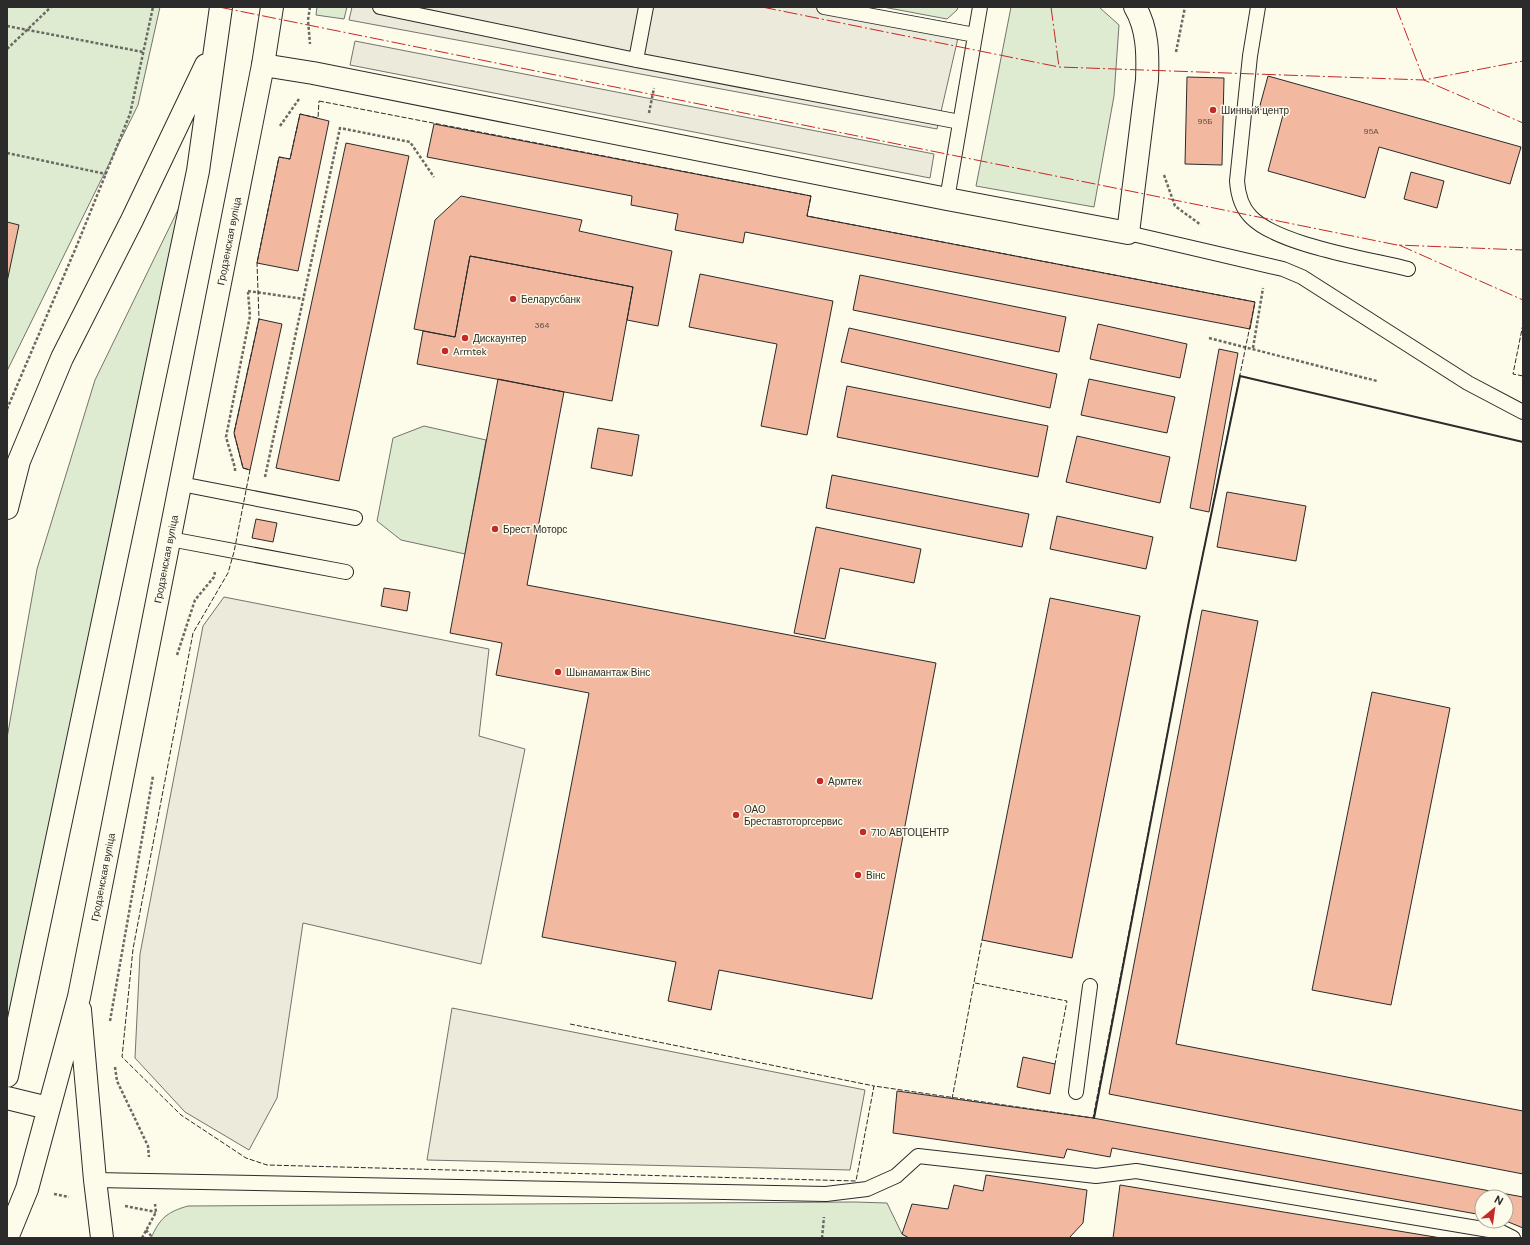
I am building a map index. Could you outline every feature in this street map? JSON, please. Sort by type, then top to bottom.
[{"type":"main road","points":[[7,1076],[198,171],[221,7]]},
{"type":"main road","name":"Гродзенская вуліца","points":[[7,1238],[27,1189],[79,997],[263,65],[272,7]]},
{"type":"main road","points":[[263,65],[313,73],[947,199],[1128,233],[1147,80],[1148,56],[1145,34],[1135,7]]},
{"type":"main road","points":[[7,508],[19,461],[62,358],[132,220],[216,44]]},
{"type":"main road","points":[[79,997],[95,1180],[102,1238]]},
{"type":"main road","points":[[7,1098],[48,1108]]},
{"type":"lane","points":[[380,7],[636,60],[960,122]]},
{"type":"lane","points":[[636,60],[646,7]]},
{"type":"lane","points":[[824,7],[974,35]]},
{"type":"lane","points":[[947,199],[980,7]]},
{"type":"lane","points":[[1258,7],[1250,56],[1237,181],[1238,193],[1242,204],[1251,217],[1263,226],[1282,236],[1307,244],[1408,268]]},
{"type":"lane","points":[[1128,233],[1283,269],[1302,277],[1468,383],[1523,412]]},
{"type":"lane","points":[[181,484],[355,518]]},
{"type":"lane","points":[[170,539],[346,572]]},
{"type":"lane","points":[[1076,1092],[1090,986]]},
{"type":"lane","points":[[95,1180],[826,1194],[867,1189],[896,1176],[918,1156],[1096,1176],[1136,1171],[1493,1231],[1513,1238]]},
{"type":"path","points":[[7,49],[51,7]]},
{"type":"path","points":[[7,409],[130,114],[153,7]]},
{"type":"path","points":[[279,127],[303,94],[313,73],[308,20],[310,7]]},
{"type":"path","points":[[7,26],[143,52]]},
{"type":"path","points":[[260,499],[340,128],[410,142],[434,177]]},
{"type":"path","points":[[7,153],[106,174]]},
{"type":"path","points":[[230,494],[235,468],[226,437],[250,316],[248,284]]},
{"type":"path","points":[[1253,348],[1263,286]]},
{"type":"path","points":[[248,291],[304,299]]},
{"type":"path","points":[[1209,338],[1253,348],[1377,381]]},
{"type":"path","points":[[176,656],[195,600],[214,577],[220,548]]},
{"type":"path","points":[[109,1026],[154,771]]},
{"type":"path","points":[[114,1065],[117,1081],[148,1146],[156,1212],[142,1238]]},
{"type":"path","points":[[146,1230],[153,1238]]},
{"type":"green space","points":[[7,7],[160,7],[138,105],[7,371]]},
{"type":"green space","points":[[317,7],[347,7],[344,19],[316,15]]},
{"type":"green space","points":[[883,7],[958,7],[957,10],[947,19]]},
{"type":"green space","points":[[1011,7],[1099,7],[1119,25],[1114,96],[1094,207],[976,186]]},
{"type":"green space","points":[[193,179],[7,1067],[7,738],[37,569],[95,380]]},
{"type":"green space","points":[[424,426],[486,440],[465,554],[401,540],[377,521],[393,438]]},
{"type":"green space","points":[[887,1203],[902,1234],[909,1238],[151,1238],[158,1225],[169,1213],[188,1206]]},
{"type":"shaded area","points":[[352,7],[861,7],[961,25],[937,129],[349,20]]},
{"type":"shaded area","points":[[355,41],[934,154],[930,178],[350,65]]},
{"type":"shaded area","points":[[224,597],[489,649],[479,736],[525,749],[481,964],[303,923],[277,1098],[249,1150],[185,1112],[135,1058],[140,954],[203,626]]},
{"type":"shaded area","points":[[452,1008],[865,1090],[850,1170],[427,1160]]},
{"type":"building","points":[[1268,76],[1521,147],[1510,184],[1379,147],[1365,198],[1268,171],[1283,115],[1259,109]]},
{"type":"building","points":[[1187,77],[1224,78],[1222,165],[1185,164]]},
{"type":"building","points":[[300,114],[329,121],[298,271],[257,263],[279,157],[290,159]]},
{"type":"building","points":[[434,124],[811,196],[807,216],[1255,302],[1250,329],[745,232],[743,243],[675,230],[678,214],[631,205],[632,196],[427,157]]},
{"type":"building","points":[[346,143],[409,156],[339,481],[276,468]]},
{"type":"building","points":[[1411,172],[1444,181],[1437,208],[1404,199]]},
{"type":"building","points":[[461,196],[582,220],[579,231],[672,251],[658,326],[627,320],[633,287],[470,256],[455,337],[414,329],[435,220]]},
{"type":"building","points":[[7,222],[19,225],[7,282]]},
{"type":"building","points":[[470,256],[633,287],[612,401],[417,364],[423,331],[455,337]]},
{"type":"building","points":[[700,274],[833,301],[807,435],[761,426],[777,344],[689,327]]},
{"type":"building","points":[[860,275],[1066,317],[1059,352],[853,310]]},
{"type":"building","points":[[259,319],[282,324],[250,470],[243,468],[234,433]]},
{"type":"building","points":[[1098,324],[1187,344],[1180,378],[1090,359]]},
{"type":"building","points":[[849,328],[1057,374],[1050,408],[841,362]]},
{"type":"building","points":[[1219,349],[1238,353],[1209,512],[1190,508]]},
{"type":"building","name":"ОАО Бреставтоторгсервис","points":[[498,379],[564,392],[527,585],[936,663],[872,999],[719,970],[711,1010],[668,1001],[676,962],[542,937],[589,693],[496,675],[502,643],[450,633]]},
{"type":"building","points":[[1089,379],[1175,397],[1167,433],[1081,415]]},
{"type":"building","points":[[847,386],[1048,426],[1038,477],[837,437]]},
{"type":"building","points":[[598,428],[639,435],[632,476],[591,468]]},
{"type":"building","points":[[1077,436],[1170,457],[1160,503],[1066,482]]},
{"type":"building","points":[[832,475],[1029,514],[1022,547],[826,508]]},
{"type":"building","points":[[1227,492],[1306,506],[1296,561],[1217,547]]},
{"type":"building","points":[[1057,516],[1153,537],[1146,569],[1050,549]]},
{"type":"building","points":[[256,519],[277,523],[273,542],[252,538]]},
{"type":"building","points":[[816,527],[921,549],[914,583],[840,568],[825,639],[794,633]]},
{"type":"building","points":[[384,588],[410,592],[407,611],[381,606]]},
{"type":"building","points":[[1050,598],[1140,616],[1072,958],[982,940]]},
{"type":"building","points":[[1202,610],[1258,621],[1176,1044],[1523,1111],[1523,1174],[1109,1094]]},
{"type":"building","points":[[1372,692],[1450,708],[1391,1005],[1312,990]]},
{"type":"building","points":[[1023,1057],[1055,1064],[1050,1094],[1017,1087]]},
{"type":"building","points":[[897,1091],[1093,1118],[1479,1189],[1474,1189],[1474,1214],[1112,1148],[1110,1157],[1067,1149],[1064,1158],[893,1133]]},
{"type":"building","points":[[986,1175],[1087,1190],[1083,1223],[1069,1238],[909,1238],[902,1234],[912,1204],[948,1209],[954,1185],[983,1191]]},
{"type":"building","points":[[1120,1185],[1441,1238],[1113,1238]]},
{"type":"building","points":[[1514,1195],[1523,1197],[1523,1228],[1514,1224]]},
{"type":"fence","points":[[319,101],[811,196],[807,216],[1255,302],[1189,621],[1093,1118],[874,1086],[856,1181],[267,1165],[246,1158],[181,1115],[122,1057],[133,949],[193,633],[228,573],[234,552],[250,470],[243,468],[234,433],[259,319],[257,263],[279,157],[290,159],[300,114],[318,118],[319,101]]},
{"type":"fence","points":[[1523,324],[1513,374],[1523,376]]},
{"type":"fence","points":[[952,1099],[982,940]]},
{"type":"fence","points":[[975,983],[1067,1001],[1055,1064]]},
{"type":"fence","points":[[570,1024],[874,1086]]},
{"type":"wall","points":[[1094,1118],[1189,621],[1240,376],[1523,442]]},
{"type":"power","points":[[219,7],[1397,245],[1523,250]]},
{"type":"power","points":[[762,7],[1059,67],[1424,80],[1523,123]]},
{"type":"power","points":[[1051,7],[1059,67]]},
{"type":"power","points":[[1396,7],[1424,80],[1523,61]]},
{"type":"power","points":[[1399,245],[1523,300]]},
{"type":"place","name":"Шинный центр","points":[[1213,110]]},
{"type":"place","name":"Беларусбанк","points":[[513,299]]},
{"type":"place","name":"Дискаунтер","points":[[465,338]]},
{"type":"place","name":"Armtek","points":[[445,351]]},
{"type":"place","name":"Брест Моторс","points":[[495,529]]},
{"type":"place","name":"Шынамантаж Вінс","points":[[558,672]]},
{"type":"place","name":"Армтек","points":[[820,781]]},
{"type":"place","name":"ОАО Бреставтоторгсервис","points":[[736,815]]},
{"type":"place","name":"710 АВТОЦЕНТР","points":[[863,832]]},
{"type":"place","name":"Вінс","points":[[858,875]]}]
